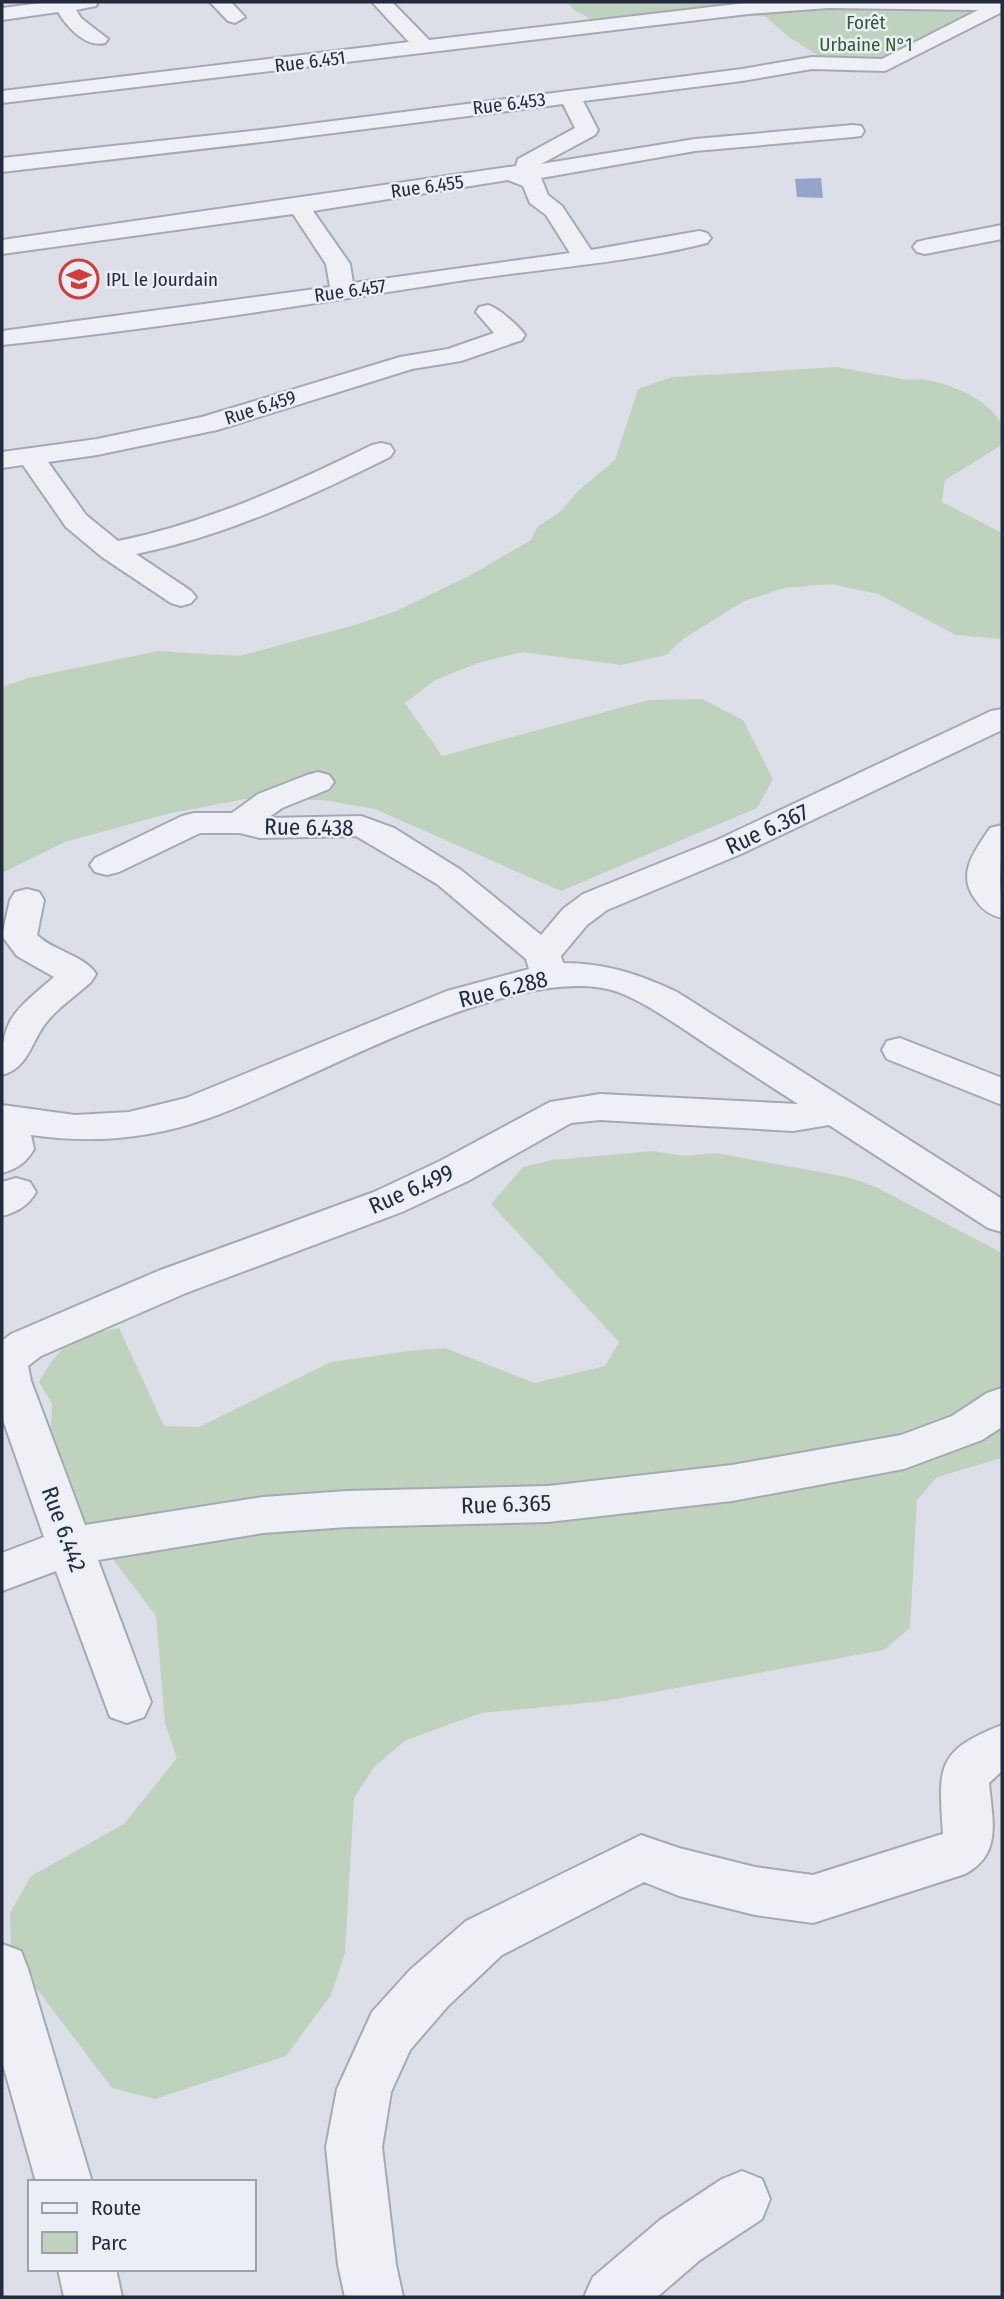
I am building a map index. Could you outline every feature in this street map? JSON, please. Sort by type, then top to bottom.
[{"type":"street","points":[[2,14],[89,2]]},
{"type":"street","points":[[220,2],[235,17]]},
{"type":"street","points":[[381,2],[424,46]]},
{"type":"street","name":"Rue 6.451","points":[[9,96],[748,8],[828,2],[1002,4]]},
{"type":"street","name":"Rue 6.453","points":[[2,165],[270,135],[742,75],[812,63],[884,65],[1002,4]]},
{"type":"street","points":[[63,5],[74,22],[98,39]]},
{"type":"street","points":[[3,75],[9,96]]},
{"type":"street","points":[[510,173],[587,130],[569,95]]},
{"type":"street","name":"Rue 6.455","points":[[2,247],[299,206],[510,173],[541,172],[695,145],[853,131]]},
{"type":"street","points":[[510,173],[533,182],[538,198],[554,211],[585,258]]},
{"type":"street","points":[[299,206],[338,264],[344,291]]},
{"type":"street","points":[[925,247],[1002,232]]},
{"type":"street","name":"Rue 6.457","points":[[2,338],[585,258],[698,238]]},
{"type":"street","points":[[218,310],[248,329]]},
{"type":"street","name":"Rue 6.459","points":[[2,460],[191,428],[410,362],[452,356],[513,335],[499,325],[488,312]]},
{"type":"street","points":[[225,401],[239,402],[252,409]]},
{"type":"street","points":[[112,551],[152,544],[223,519],[313,485],[381,451]]},
{"type":"street","points":[[31,457],[76,521],[112,551],[181,597]]},
{"type":"street","name":"Rue 6.367","points":[[545,965],[575,917],[595,902],[729,848],[1002,718]]},
{"type":"street","points":[[240,823],[270,801],[318,782]]},
{"type":"street","name":"Rue 6.438","points":[[107,865],[194,823],[240,823],[260,828],[350,826],[372,830],[449,877],[545,965]]},
{"type":"street","points":[[1002,835],[988,857],[981,881],[985,892],[1002,907]]},
{"type":"street","points":[[2,1062],[18,1042],[27,1021],[78,974],[43,956],[22,941],[19,936],[27,900]]},
{"type":"street","name":"Rue 6.288","points":[[5,1119],[75,1128],[129,1125],[196,1109],[359,1039],[545,965],[625,982],[664,1000],[832,1111],[1002,1218]]},
{"type":"street","points":[[900,1050],[1002,1092]]},
{"type":"street","name":"Rue 6.499","points":[[3,1359],[26,1345],[173,1282],[388,1202],[454,1171],[563,1111],[600,1107],[793,1118],[832,1111]]},
{"type":"street","points":[[5,1119],[15,1149],[7,1184]]},
{"type":"street","name":"Rue 6.442","points":[[3,1359],[127,1702]]},
{"type":"street","name":"Rue 6.365","points":[[2,1572],[69,1547],[263,1515],[346,1509],[548,1504],[732,1483],[904,1452],[967,1428],[1002,1405]]},
{"type":"street","points":[[374,2297],[367,2266],[354,2147],[364,2088],[391,2031],[429,1988],[484,1938],[641,1858],[679,1872],[755,1891],[813,1899],[910,1866],[947,1857],[961,1850],[968,1841],[964,1777],[979,1759],[1002,1747]]},
{"type":"street","points":[[2,1969],[63,2180]]},
{"type":"street","points":[[613,2297],[680,2240],[742,2199]]},
{"type":"street","points":[[86,2271],[93,2297]]},
{"type":"green space","name":"Forêt Urbaine N°1","points":[[567,2],[1002,2],[1002,12],[983,18],[883,65],[824,59],[789,37],[766,17],[716,11],[598,23],[574,10]]},
{"type":"green space","points":[[837,367],[945,385],[985,405],[1001,423],[1002,445],[945,480],[942,502],[1002,533],[1002,639],[956,635],[878,594],[831,584],[785,588],[744,601],[683,639],[666,655],[621,665],[522,652],[478,663],[435,680],[405,703],[442,756],[649,700],[702,699],[743,720],[773,779],[757,808],[561,891],[375,809],[323,800],[245,799],[167,814],[65,842],[2,873],[2,687],[28,678],[158,651],[239,656],[355,625],[396,611],[469,576],[531,540],[538,526],[559,513],[578,491],[615,460],[638,389],[672,377]]},
{"type":"green space","points":[[653,1151],[685,1156],[716,1153],[847,1177],[876,1187],[1002,1253],[1002,1458],[937,1477],[917,1500],[910,1628],[884,1650],[605,1701],[481,1713],[406,1740],[374,1767],[354,1798],[345,1953],[331,1995],[286,2056],[155,2099],[112,2088],[11,1955],[10,1913],[31,1876],[124,1824],[177,1758],[165,1723],[156,1616],[79,1514],[51,1433],[52,1404],[39,1382],[47,1368],[63,1349],[80,1338],[119,1328],[164,1426],[199,1427],[331,1362],[445,1348],[535,1383],[605,1366],[619,1342],[491,1204],[523,1167],[553,1160]]},
{"type":"water","points":[[821,178],[823,198],[797,197],[795,179]]},
{"type":"place","name":"IPL le Jourdain","points":[[79,279]]}]
